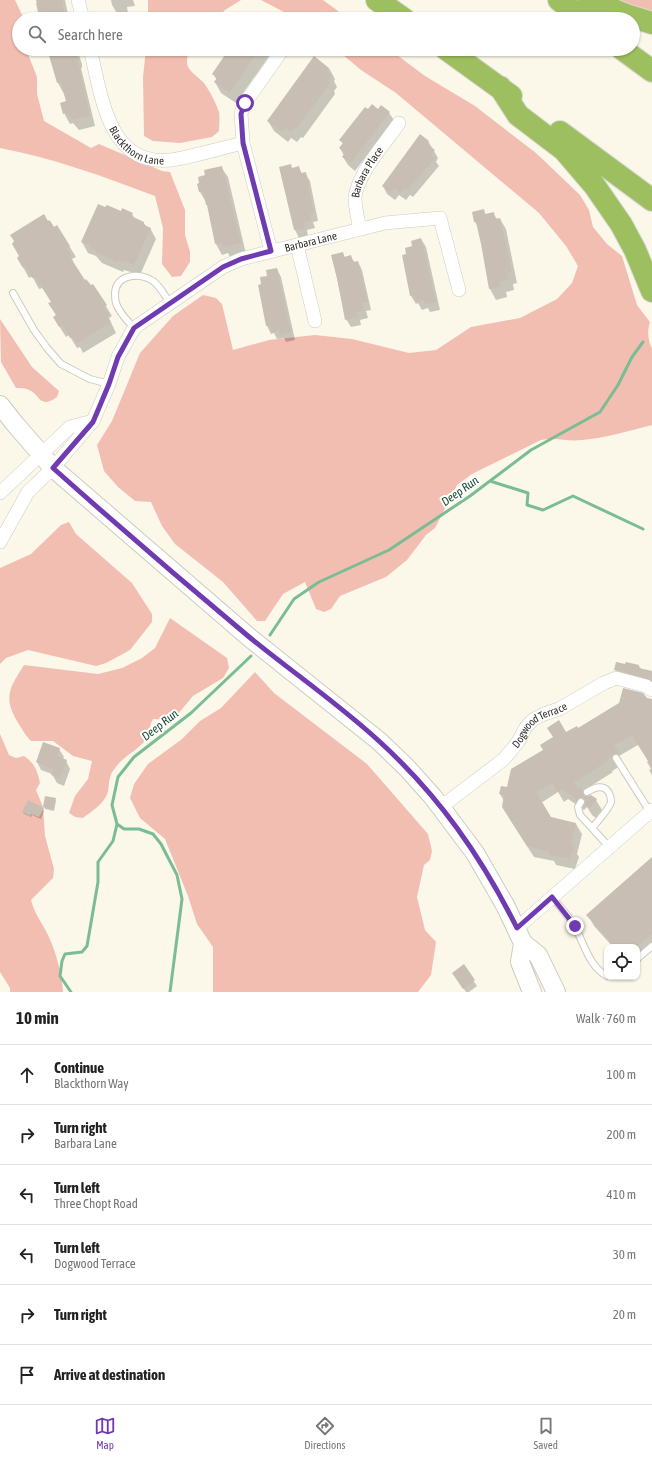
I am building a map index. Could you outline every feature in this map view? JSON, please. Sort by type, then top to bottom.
[{"type":"highway","points":[[377,0],[394,12]]},
{"type":"highway","points":[[559,0],[574,12]]},
{"type":"highway","points":[[588,0],[618,12]]},
{"type":"highway","points":[[640,19],[652,23]]},
{"type":"highway","points":[[456,56],[652,200]]},
{"type":"highway","points":[[632,56],[652,71]]},
{"type":"highway","points":[[500,87],[518,114],[564,150],[594,185],[621,224],[635,250],[652,291]]},
{"type":"main road","points":[[0,405],[47,461],[238,628],[380,742],[407,768],[441,807],[475,853],[520,935],[538,955],[556,992]]},
{"type":"main road","points":[[520,935],[520,962],[528,991]]},
{"type":"street","points":[[78,0],[81,12]]},
{"type":"street","name":"Blackthorn Lane","points":[[92,56],[108,119],[119,138],[132,151],[145,158],[176,160],[243,143]]},
{"type":"street","points":[[271,251],[243,143],[241,114],[245,103],[278,56]]},
{"type":"street","name":"Barbara Place","points":[[360,229],[355,198],[357,187],[362,175],[399,123]]},
{"type":"street","name":"Barbara Lane","points":[[47,461],[93,422],[109,384],[118,357],[134,328],[223,267],[241,259],[385,223],[440,218],[459,290]]},
{"type":"street","points":[[296,245],[315,321]]},
{"type":"street","points":[[0,494],[47,461]]},
{"type":"street","points":[[0,542],[47,461]]},
{"type":"street","name":"Dogwood Terrace","points":[[441,807],[504,759],[518,742],[526,727],[544,714],[558,710],[604,683],[616,678],[646,686],[652,690]]},
{"type":"street","points":[[520,935],[552,897],[651,811]]},
{"type":"lane","points":[[134,328],[123,316],[115,302],[115,289],[123,278],[130,275],[144,277],[154,281],[170,303]]},
{"type":"lane","points":[[13,293],[34,330],[61,364],[90,379],[109,384]]},
{"type":"lane","points":[[616,758],[651,811]]},
{"type":"lane","points":[[587,792],[594,788],[601,787],[608,791],[611,797],[610,803],[592,828]]},
{"type":"lane","points":[[581,802],[578,807],[580,815],[610,848]]},
{"type":"lane","points":[[552,897],[575,926],[590,958],[604,973]]},
{"type":"lane","points":[[640,956],[652,946]]},
{"type":"shaded area","points":[[0,0],[15,0],[21,12],[12,12],[12,56],[29,56],[37,77],[37,94],[44,121],[91,148],[99,144],[162,171],[170,172],[185,210],[185,235],[190,252],[190,262],[181,276],[172,277],[162,264],[163,228],[155,196],[98,175],[40,157],[0,148]]},
{"type":"shaded area","points":[[148,0],[241,0],[223,12],[148,12]]},
{"type":"shaded area","points":[[261,0],[323,0],[339,12],[284,12]]},
{"type":"shaded area","points":[[612,0],[652,0],[652,12]]},
{"type":"shaded area","points":[[145,56],[188,56],[187,65],[203,82],[216,104],[219,112],[219,131],[212,137],[180,143],[153,141],[144,136],[143,77]]},
{"type":"shaded area","points":[[344,56],[398,56],[425,76],[475,106],[536,153],[580,195],[589,210],[593,227],[607,244],[622,256],[637,305],[650,322],[648,333],[652,349],[652,425],[591,439],[541,440],[472,474],[457,485],[435,528],[426,535],[407,560],[386,577],[340,596],[331,609],[324,612],[316,609],[305,582],[283,594],[265,621],[257,621],[223,582],[175,544],[162,526],[151,502],[135,501],[118,487],[104,471],[97,445],[112,421],[140,353],[173,316],[203,295],[216,298],[222,304],[233,350],[269,340],[315,335],[352,339],[409,353],[436,350],[471,327],[520,318],[557,299],[572,283],[578,266],[566,246],[539,213],[396,93],[361,70]]},
{"type":"shaded area","points":[[0,319],[32,367],[59,391],[57,397],[51,401],[43,402],[33,392],[24,388],[16,388],[1,362]]},
{"type":"shaded area","points":[[69,522],[76,534],[132,583],[152,614],[152,622],[130,650],[106,663],[96,666],[28,650],[6,658],[0,664],[0,568],[31,554],[61,525]]},
{"type":"shaded area","points":[[170,618],[227,658],[229,668],[223,678],[193,696],[173,720],[153,719],[145,741],[116,766],[109,781],[108,792],[104,800],[83,818],[75,817],[69,813],[75,796],[88,779],[92,761],[73,756],[53,741],[31,741],[17,721],[10,705],[9,699],[12,686],[24,665],[98,674],[122,668],[142,658],[155,648]]},
{"type":"shaded area","points":[[255,672],[274,693],[367,764],[428,834],[432,851],[430,860],[424,865],[417,897],[425,930],[436,942],[431,975],[418,992],[213,992],[213,947],[197,924],[188,896],[165,839],[140,818],[130,798],[134,784],[148,764],[182,739],[200,721],[221,708]]},
{"type":"shaded area","points":[[0,734],[9,755],[16,758],[24,756],[27,758],[37,771],[40,783],[36,790],[43,807],[45,836],[54,869],[53,878],[31,900],[35,912],[46,931],[55,953],[60,969],[63,992],[10,992],[10,988],[0,972]]},
{"type":"building","points":[[37,0],[62,0],[64,12],[38,12]]},
{"type":"building","points":[[49,56],[77,56],[90,116],[72,120],[71,116],[68,116],[67,113],[63,114],[60,103],[66,101],[61,82],[57,83]]},
{"type":"building","points":[[224,56],[255,56],[229,93],[214,82],[217,78],[212,74]]},
{"type":"building","points":[[314,56],[329,68],[327,72],[332,75],[328,81],[330,83],[297,128],[295,127],[291,132],[285,128],[282,132],[267,121]]},
{"type":"building","points":[[372,104],[378,109],[381,105],[390,112],[351,163],[342,157],[345,153],[339,148],[343,143],[339,140],[365,107],[368,109]]},
{"type":"building","points":[[420,134],[429,141],[427,144],[435,150],[431,155],[435,158],[408,190],[405,188],[401,193],[394,188],[391,193],[382,186]]},
{"type":"building","points":[[291,164],[292,168],[299,166],[301,173],[306,172],[314,213],[310,214],[311,220],[303,222],[305,228],[294,230],[279,167]]},
{"type":"building","points":[[222,166],[241,243],[223,247],[222,243],[215,244],[203,191],[199,192],[197,184],[199,183],[198,177],[205,175],[204,170]]},
{"type":"building","points":[[98,204],[105,207],[107,205],[121,211],[122,208],[133,213],[131,216],[144,222],[144,225],[151,228],[134,265],[124,261],[118,260],[117,262],[95,252],[96,250],[90,248],[91,246],[81,242]]},
{"type":"building","points":[[484,209],[485,214],[494,212],[495,219],[500,218],[512,272],[507,273],[509,280],[500,282],[501,287],[489,289],[481,244],[472,212]]},
{"type":"building","points":[[44,214],[54,227],[57,225],[70,246],[67,248],[72,256],[70,257],[85,280],[86,279],[91,285],[93,284],[107,305],[104,307],[111,322],[77,343],[73,337],[70,338],[62,325],[59,327],[53,317],[56,315],[48,303],[51,302],[36,278],[32,278],[25,266],[23,268],[17,258],[19,256],[12,244],[14,241],[10,235]]},
{"type":"building","points":[[421,238],[436,302],[425,304],[424,300],[416,302],[415,295],[410,296],[402,255],[406,254],[405,248],[412,246],[411,241]]},
{"type":"building","points":[[343,252],[344,257],[351,255],[353,262],[358,261],[368,302],[362,303],[364,310],[356,312],[358,317],[345,320],[331,255]]},
{"type":"building","points":[[277,268],[291,332],[280,335],[279,330],[272,332],[269,325],[266,326],[258,285],[261,284],[260,277],[267,276],[266,270]]},
{"type":"building","points":[[616,662],[625,664],[626,662],[639,665],[639,668],[652,671],[651,680],[614,670]]},
{"type":"building","points":[[623,688],[643,693],[647,698],[652,699],[652,767],[632,735],[614,745],[619,753],[613,754],[612,757],[607,760],[608,761],[573,783],[583,790],[584,796],[591,795],[597,799],[590,808],[585,805],[584,798],[577,800],[562,789],[558,792],[552,783],[536,792],[551,817],[576,823],[571,845],[574,846],[570,859],[549,855],[550,852],[527,846],[502,807],[504,795],[499,794],[501,786],[507,787],[511,769],[543,750],[540,745],[553,737],[547,728],[559,720],[566,732],[577,726],[578,728],[619,703]]},
{"type":"building","points":[[43,742],[60,748],[57,756],[67,760],[60,778],[51,775],[53,769],[36,762]]},
{"type":"building","points":[[45,796],[56,798],[53,809],[43,807]]},
{"type":"building","points":[[28,800],[44,808],[39,817],[31,814],[30,816],[22,812]]},
{"type":"building","points":[[652,857],[652,934],[640,944],[612,944],[586,915]]},
{"type":"building","points":[[464,964],[475,980],[463,989],[452,973]]},
{"type":"waterway","name":"Deep Run","points":[[270,635],[294,599],[319,582],[389,550],[470,496],[531,450],[600,412],[618,385],[632,357],[643,342]]},
{"type":"waterway","points":[[490,481],[528,493],[527,505],[543,510],[573,496],[643,529]]},
{"type":"waterway","name":"Deep Run","points":[[71,992],[60,976],[62,961],[65,954],[82,952],[87,946],[98,882],[98,862],[113,841],[117,824],[112,805],[118,777],[134,757],[191,713],[251,656]]},
{"type":"waterway","name":"Deep Run","points":[[117,824],[124,829],[139,829],[153,834],[161,844],[177,875],[182,899],[170,992]]},
{"type":"route","points":[[245,103],[241,114],[243,143],[271,251],[241,259],[223,267],[134,328],[118,357],[109,384],[93,422],[53,468],[250,638],[380,742],[407,768],[433,797],[475,853],[490,877],[517,928],[552,897],[575,926]]}]
